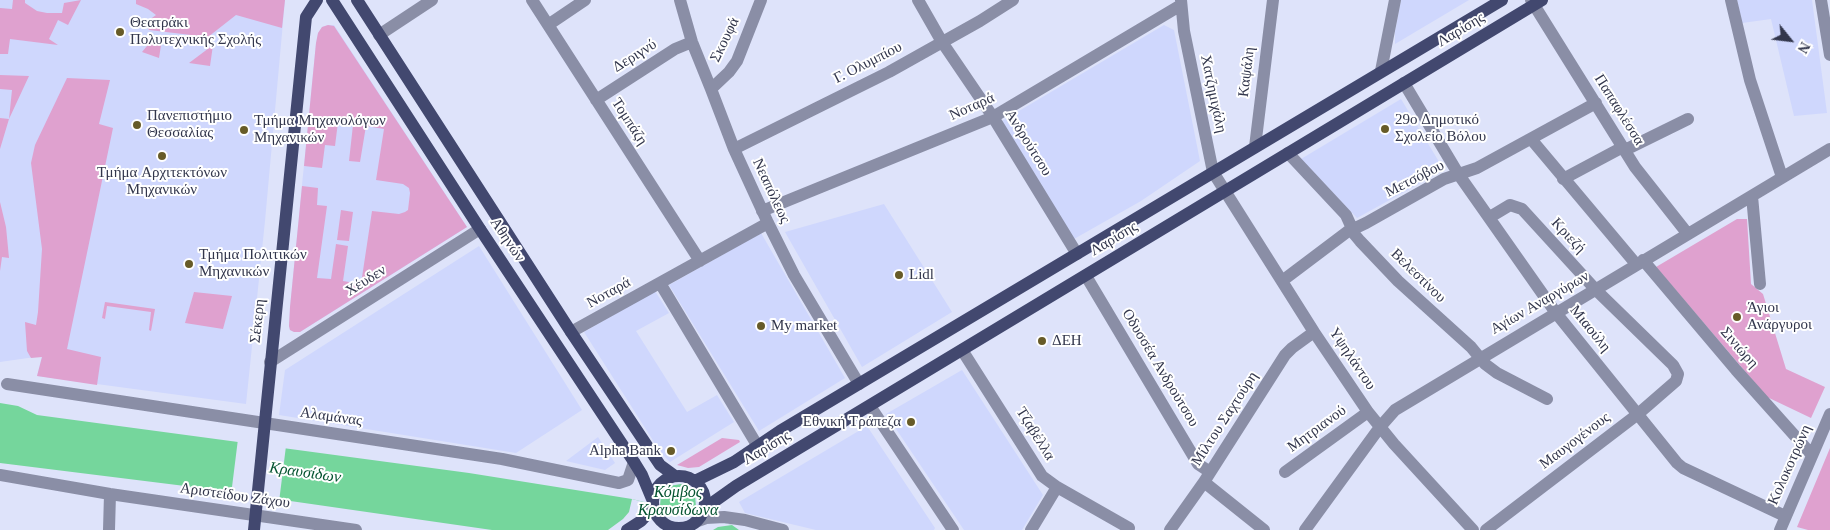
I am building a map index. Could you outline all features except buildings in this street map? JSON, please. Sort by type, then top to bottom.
[{"type":"main road","name":"Σέκερη","points":[[254,530],[305,26],[309,10],[317,0]]},
{"type":"main road","name":"Αθηνών","points":[[332,0],[634,462],[642,475],[659,520],[665,528],[684,528],[702,516]]},
{"type":"main road","name":"Αθηνών","points":[[356,0],[571,332],[660,465],[675,476],[683,476],[695,481]]},
{"type":"main road","name":"Λαρίσης","points":[[695,481],[734,462],[757,445],[1502,0]]},
{"type":"main road","name":"Λαρίσης","points":[[702,516],[736,486],[1086,276],[1535,2]]},
{"type":"main road","points":[[627,530],[641,521],[652,504],[654,491],[659,484],[666,478],[675,476]]},
{"type":"main road","points":[[695,481],[703,491],[705,499],[702,516]]},
{"type":"street","points":[[379,36],[432,0]]},
{"type":"street","name":"Τομπάζη","points":[[532,0],[700,261]]},
{"type":"street","points":[[548,25],[585,0]]},
{"type":"street","name":"Νεαπόλεως","points":[[680,0],[692,42],[710,90],[765,217],[794,274],[860,384]]},
{"type":"street","name":"Σκουφά","points":[[710,90],[729,72],[736,61],[761,0]]},
{"type":"street","name":"Ανδρούτσου","points":[[918,0],[942,42],[993,117],[1077,254]]},
{"type":"street","name":"Γ. Ολυμπίου","points":[[734,149],[889,72],[980,21],[1013,0]]},
{"type":"street","name":"Καψάλη","points":[[1255,147],[1272,0]]},
{"type":"street","points":[[1381,71],[1395,0]]},
{"type":"street","points":[[1731,0],[1750,80],[1782,177]]},
{"type":"street","points":[[1821,0],[1830,55]]},
{"type":"street","name":"Παπαφλέσσα","points":[[1535,2],[1635,167],[1687,234]]},
{"type":"street","name":"Νοταρά","points":[[571,332],[700,261],[765,217],[993,117],[1181,3]]},
{"type":"street","name":"Χατζημιχάλη","points":[[1181,3],[1184,31],[1213,172],[1226,191]]},
{"type":"street","name":"Δεριγνύ","points":[[596,100],[675,49],[692,42]]},
{"type":"street","name":"Μιαούλη","points":[[1404,83],[1459,175],[1556,313],[1673,459],[1684,468],[1785,516]]},
{"type":"street","name":"Μετσόβου","points":[[1282,281],[1340,236],[1444,179],[1473,170],[1596,103]]},
{"type":"street","points":[[1563,179],[1624,148],[1688,119]]},
{"type":"street","name":"Σινιώρη","points":[[1531,139],[1563,179],[1812,455]]},
{"type":"street","name":"Αγίων Αναργύρων","points":[[1305,530],[1380,426],[1395,410],[1830,149]]},
{"type":"street","name":"Βελεστίνου","points":[[1288,153],[1346,215],[1352,230],[1360,242],[1398,281],[1471,346],[1492,370],[1547,399]]},
{"type":"street","name":"Υψηλάντου","points":[[1226,191],[1314,332],[1368,412],[1394,444],[1473,530]]},
{"type":"street","points":[[1752,196],[1760,284]]},
{"type":"street","name":"Κριεζή","points":[[1490,217],[1510,205],[1518,207],[1596,290],[1673,365],[1678,374]]},
{"type":"street","name":"Χέυδεν","points":[[270,362],[480,229]]},
{"type":"street","name":"Οδυσσέα Ανδρούτσου","points":[[1086,276],[1207,477]]},
{"type":"street","points":[[660,283],[757,445]]},
{"type":"street","name":"Μίλτου Σαχτούρη","points":[[1172,529],[1285,355],[1314,332]]},
{"type":"street","name":"Τζαβέλλα","points":[[962,350],[1042,476],[1057,487],[1129,528]]},
{"type":"street","name":"Μαυγογένους","points":[[1486,530],[1638,414],[1676,381],[1678,374]]},
{"type":"street","name":"Αλαμάνας","points":[[7,384],[264,428],[502,459],[620,483],[628,480],[634,462]]},
{"type":"street","points":[[870,406],[953,530]]},
{"type":"street","name":"Μητριανού","points":[[1286,472],[1368,412]]},
{"type":"street","name":"Κολοκοτρώνη","points":[[1780,530],[1830,414]]},
{"type":"street","name":"Αριστείδου Ζάχου","points":[[0,475],[110,494],[255,511],[356,530]]},
{"type":"street","points":[[1207,477],[1264,530]]},
{"type":"street","points":[[1030,530],[1057,487]]},
{"type":"street","points":[[109,530],[110,494]]},
{"type":"street","points":[[702,516],[735,518],[783,530]]},
{"type":"shaded area","name":"Πανεπιστήμιο Θεσσαλίας","points":[[0,0],[285,0],[246,404],[37,376],[42,356],[0,362]]},
{"type":"shaded area","points":[[13,0],[25,0],[25,3],[37,11],[62,13],[64,3],[81,0],[68,25],[58,20],[49,39],[58,45],[10,39],[8,54],[0,54],[0,8],[12,9]]},
{"type":"shaded area","points":[[136,0],[285,0],[282,28],[236,15],[208,37],[149,30],[145,23],[156,15],[136,4]]},
{"type":"shaded area","points":[[1401,0],[1469,0],[1395,44],[1395,32]]},
{"type":"shaded area","points":[[1737,0],[1812,0],[1827,113],[1794,116],[1771,19],[1742,23]]},
{"type":"shaded area","points":[[334,25],[467,227],[300,332],[294,332],[290,330],[289,326],[290,307],[316,43],[318,33],[322,27]]},
{"type":"shaded area","points":[[1164,25],[1174,30],[1200,161],[1141,201],[1074,239],[1002,121]]},
{"type":"shaded area","points":[[334,26],[467,227],[300,332],[294,332],[290,330],[289,326],[290,307],[302,186],[318,188],[317,205],[327,206],[317,278],[331,279],[336,244],[348,246],[343,281],[361,284],[372,211],[399,214],[405,212],[408,210],[410,193],[409,188],[403,184],[376,180],[384,129],[366,126],[360,162],[349,161],[353,125],[338,122],[335,146],[325,145],[322,168],[304,166],[316,43],[318,33],[322,27]]},
{"type":"shaded area","points":[[149,37],[162,39],[159,58],[142,52],[147,46]]},
{"type":"shaded area","points":[[213,45],[210,66],[189,63]]},
{"type":"shaded area","points":[[0,75],[29,76],[9,119],[12,90],[0,89]]},
{"type":"shaded area","points":[[67,78],[110,80],[99,124],[113,128],[67,349],[101,357],[97,385],[37,376],[42,357],[31,358],[27,351],[25,322],[36,325],[42,249],[31,163],[35,145]]},
{"type":"shaded area","name":"29ο Δημοτικό Σχολείο Βόλου","points":[[1401,99],[1444,170],[1357,218],[1301,159]]},
{"type":"shaded area","points":[[0,118],[9,119],[0,149]]},
{"type":"shaded area","points":[[0,202],[6,227],[9,258],[2,257],[0,271]]},
{"type":"shaded area","points":[[884,204],[952,312],[862,367],[785,232]]},
{"type":"shaded area","points":[[341,210],[353,212],[349,241],[337,240]]},
{"type":"shaded area","points":[[1737,219],[1747,219],[1751,284],[1763,294],[1786,369],[1825,387],[1811,418],[1767,397],[1656,267]]},
{"type":"shaded area","points":[[761,233],[845,378],[759,431],[669,285]]},
{"type":"shaded area","points":[[479,246],[582,410],[516,453],[279,415],[285,370]]},
{"type":"shaded area","points":[[655,291],[669,313],[636,331],[687,412],[717,395],[734,422],[670,462],[661,453],[584,332]]},
{"type":"shaded area","points":[[194,292],[232,296],[223,329],[185,323]]},
{"type":"shaded area","points":[[105,302],[155,309],[151,331],[149,330],[151,312],[107,306],[105,319],[102,318]]},
{"type":"shaded area","points":[[962,370],[1043,495],[1022,530],[964,530],[886,414]]},
{"type":"shaded area","points":[[867,426],[935,528],[934,530],[816,530],[745,513],[739,502]]},
{"type":"shaded area","points":[[598,437],[615,463],[605,470],[566,461]]},
{"type":"shaded area","points":[[722,438],[739,440],[740,442],[699,467],[688,468],[677,465]]},
{"type":"shaded area","points":[[1830,448],[1830,530],[1808,530],[1797,527]]},
{"type":"water","points":[[0,403],[18,406],[37,415],[469,473],[632,499],[660,506],[661,495],[669,486],[687,485],[695,495],[696,507],[691,515],[732,525],[739,530],[492,530],[193,487],[0,463]]},
{"type":"pier","points":[[238,439],[286,446],[279,502],[231,495]]},
{"type":"pier","points":[[632,499],[732,525],[718,527],[713,530],[608,530],[629,512]]},
{"type":"place","name":"Θεατράκι Πολυτεχνικής Σχολής","points":[[120,32]]},
{"type":"place","name":"Πανεπιστήμιο Θεσσαλίας","points":[[137,125]]},
{"type":"place","name":"29ο Δημοτικό Σχολείο Βόλου","points":[[1385,129]]},
{"type":"place","name":"Τμήμα Μηχανολόγων Μηχανικών","points":[[244,130]]},
{"type":"place","name":"Τμήμα Αρχιτεκτόνων Μηχανικών","points":[[162,156]]},
{"type":"place","name":"Τμήμα Πολιτικών Μηχανικών","points":[[189,264]]},
{"type":"place","name":"Lidl","points":[[899,275]]},
{"type":"place","name":"Άγιοι Ανάργυροι","points":[[1737,317]]},
{"type":"place","name":"My market","points":[[761,326]]},
{"type":"place","name":"ΔΕΗ","points":[[1042,341]]},
{"type":"place","name":"Εθνική Τράπεζα","points":[[911,422]]},
{"type":"place","name":"Alpha Bank","points":[[671,451]]},
{"type":"water label","name":"Κραυσίδων","points":[[305,473]]},
{"type":"water label","name":"Κόμβος Κραυσίδωνα","points":[[678,502]]}]
